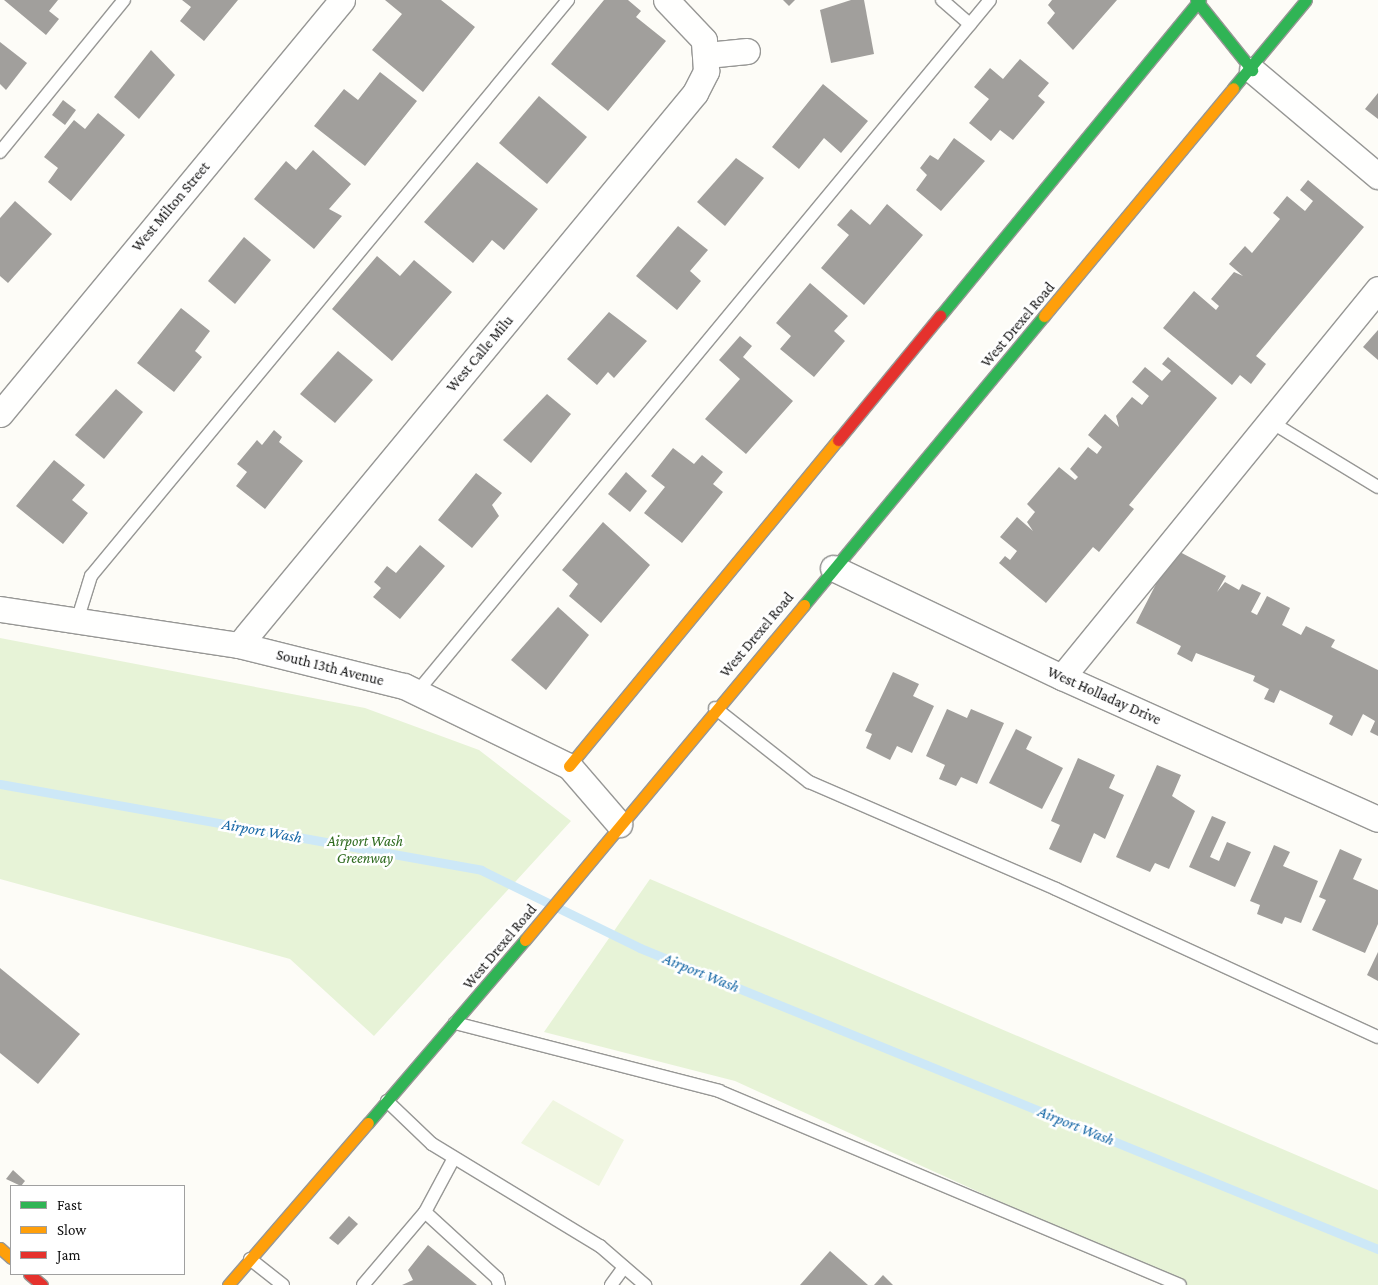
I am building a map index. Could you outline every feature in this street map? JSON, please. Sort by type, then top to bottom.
[{"type":"street","name":"West Milton Street","points":[[0,414],[342,0]]},
{"type":"street","points":[[666,0],[697,30],[708,56],[747,51]]},
{"type":"street","name":"West Drexel Road","points":[[228,1285],[524,942],[715,708],[1252,70],[1306,0]]},
{"type":"street","points":[[569,766],[1198,1],[1252,70],[1378,176]]},
{"type":"street","name":"West Calle Milu","points":[[238,645],[695,93],[706,71],[708,56]]},
{"type":"street","points":[[1062,677],[1378,289]]},
{"type":"street","name":"West Holladay Drive","points":[[833,568],[1062,677],[1378,819]]},
{"type":"street","name":"South 13th Avenue","points":[[0,610],[238,645],[417,692],[569,766],[619,824]]},
{"type":"street","points":[[0,1248],[10,1257]]},
{"type":"street","points":[[30,1275],[42,1285]]},
{"type":"lane","points":[[0,152],[124,0]]},
{"type":"lane","points":[[77,621],[91,576],[568,0]]},
{"type":"lane","points":[[942,0],[970,24]]},
{"type":"lane","points":[[417,692],[990,0]]},
{"type":"lane","points":[[1271,422],[1378,487]]},
{"type":"lane","points":[[715,708],[809,782],[1378,1036]]},
{"type":"lane","points":[[455,1023],[719,1091],[1180,1285]]},
{"type":"lane","points":[[387,1101],[432,1144],[600,1246],[645,1285]]},
{"type":"lane","points":[[363,1285],[425,1212],[454,1158]]},
{"type":"lane","points":[[425,1212],[497,1278],[499,1285]]},
{"type":"lane","points":[[250,1259],[283,1285]]},
{"type":"lane","points":[[611,1285],[624,1267]]},
{"type":"green space","name":"Airport Wash Greenway","points":[[0,638],[365,708],[479,750],[571,821],[374,1036],[290,959],[0,879]]},
{"type":"green space","points":[[650,879],[1378,1190],[1378,1285],[1183,1285],[735,1081],[544,1032]]},
{"type":"green space","points":[[553,1100],[624,1140],[599,1186],[521,1143]]},
{"type":"building","points":[[4,0],[58,0],[49,11],[59,19],[46,35]]},
{"type":"building","points":[[182,0],[238,0],[204,41],[180,21],[191,7]]},
{"type":"building","points":[[385,0],[441,0],[475,27],[423,92],[372,50],[402,14]]},
{"type":"building","points":[[604,0],[628,0],[641,11],[636,17],[666,41],[608,111],[551,64]]},
{"type":"building","points":[[783,0],[795,0],[789,6]]},
{"type":"building","points":[[851,0],[864,0],[874,54],[831,63],[820,10]]},
{"type":"building","points":[[1052,0],[1117,0],[1073,50],[1047,23],[1055,13],[1048,5]]},
{"type":"building","points":[[0,42],[27,63],[6,90],[0,84]]},
{"type":"building","points":[[151,50],[175,75],[139,119],[114,97]]},
{"type":"building","points":[[1020,59],[1049,83],[1038,96],[1045,102],[1013,140],[1000,130],[991,141],[969,123],[989,99],[974,87],[990,68],[1003,79]]},
{"type":"building","points":[[380,72],[417,101],[365,166],[314,126],[344,89],[358,100]]},
{"type":"building","points":[[823,84],[868,121],[841,153],[824,138],[799,169],[772,147]]},
{"type":"building","points":[[1378,93],[1378,119],[1365,109]]},
{"type":"building","points":[[539,96],[587,137],[547,184],[499,143]]},
{"type":"building","points":[[63,100],[76,110],[65,125],[52,115]]},
{"type":"building","points":[[98,113],[125,135],[71,201],[48,182],[58,168],[44,157],[74,120],[85,129]]},
{"type":"building","points":[[954,138],[985,161],[941,211],[916,190],[927,175],[920,168],[930,155],[938,160]]},
{"type":"building","points":[[313,150],[351,184],[329,209],[342,216],[314,249],[254,199],[286,161],[296,170]]},
{"type":"building","points":[[736,158],[764,178],[725,226],[697,202]]},
{"type":"building","points":[[477,162],[538,209],[504,250],[492,240],[473,263],[424,222]]},
{"type":"building","points":[[1308,180],[1364,227],[1256,356],[1266,364],[1251,384],[1240,375],[1232,385],[1163,328],[1194,291],[1216,310],[1219,306],[1211,299],[1234,272],[1243,276],[1229,264],[1245,246],[1252,253],[1280,219],[1273,213],[1287,196],[1305,211],[1313,201],[1300,190]]},
{"type":"building","points":[[15,201],[52,234],[8,283],[0,276],[0,218]]},
{"type":"building","points":[[887,204],[923,235],[864,305],[821,268],[849,235],[837,225],[851,209],[870,225]]},
{"type":"building","points":[[678,226],[708,250],[690,271],[701,281],[677,310],[636,276]]},
{"type":"building","points":[[244,237],[271,260],[235,304],[208,281]]},
{"type":"building","points":[[377,256],[400,276],[414,260],[452,292],[392,361],[332,309]]},
{"type":"building","points":[[810,283],[848,316],[834,331],[845,341],[814,377],[780,349],[791,336],[776,323]]},
{"type":"building","points":[[181,308],[210,331],[195,351],[202,357],[174,392],[137,363]]},
{"type":"building","points":[[609,312],[647,341],[614,378],[608,372],[597,385],[567,359]]},
{"type":"building","points":[[1378,330],[1378,360],[1363,347]]},
{"type":"building","points":[[740,336],[752,346],[743,357],[793,401],[746,454],[705,419],[740,379],[719,360]]},
{"type":"building","points":[[338,351],[373,380],[335,423],[300,394]]},
{"type":"building","points":[[1168,357],[1217,398],[1129,505],[1134,509],[1099,552],[1093,547],[1046,603],[999,563],[1005,556],[1010,560],[1017,551],[1000,537],[1017,517],[1033,531],[1027,522],[1035,512],[1027,504],[1059,467],[1075,480],[1078,477],[1070,469],[1088,447],[1097,454],[1102,447],[1088,435],[1105,414],[1119,427],[1116,416],[1132,397],[1142,405],[1149,396],[1132,382],[1145,367],[1162,381],[1171,371],[1162,364]]},
{"type":"building","points":[[116,389],[143,412],[104,459],[75,435]]},
{"type":"building","points":[[547,394],[571,414],[531,463],[503,440]]},
{"type":"building","points":[[274,430],[282,437],[279,442],[303,461],[265,509],[236,486],[247,472],[237,464],[257,440],[262,445]]},
{"type":"building","points":[[673,448],[694,464],[702,455],[723,472],[713,484],[723,492],[682,543],[644,513],[665,487],[651,476]]},
{"type":"building","points":[[54,460],[85,485],[72,500],[88,513],[63,544],[16,506]]},
{"type":"building","points":[[626,472],[647,491],[630,512],[608,494]]},
{"type":"building","points":[[476,473],[502,493],[492,505],[499,516],[472,548],[438,520]]},
{"type":"building","points":[[603,522],[650,565],[601,623],[569,596],[578,584],[562,570]]},
{"type":"building","points":[[420,545],[445,566],[400,619],[373,597],[381,588],[374,582],[387,566],[396,573]]},
{"type":"building","points":[[1174,549],[1226,576],[1217,592],[1225,582],[1239,590],[1242,584],[1261,593],[1251,612],[1257,615],[1267,596],[1290,608],[1282,625],[1301,635],[1306,626],[1335,640],[1331,647],[1378,670],[1378,736],[1370,732],[1375,721],[1363,714],[1352,736],[1329,724],[1333,716],[1280,690],[1274,703],[1264,699],[1269,689],[1253,681],[1255,676],[1196,653],[1192,662],[1177,654],[1181,646],[1136,623]]},
{"type":"building","points":[[558,607],[589,635],[546,690],[511,660]]},
{"type":"building","points":[[893,672],[919,684],[913,696],[934,706],[912,753],[897,746],[890,760],[866,748],[872,734],[865,731]]},
{"type":"building","points":[[947,709],[967,718],[971,709],[1004,723],[977,784],[961,777],[956,786],[939,779],[945,765],[926,756]]},
{"type":"building","points":[[1016,729],[1032,737],[1026,749],[1063,768],[1042,809],[989,783]]},
{"type":"building","points":[[1078,758],[1115,775],[1109,788],[1124,795],[1105,839],[1094,833],[1081,863],[1049,849],[1060,825],[1051,821]]},
{"type":"building","points":[[1157,765],[1181,775],[1172,796],[1195,811],[1169,869],[1155,863],[1150,872],[1116,857]]},
{"type":"building","points":[[1212,816],[1226,822],[1210,857],[1219,861],[1227,842],[1251,852],[1235,887],[1189,867]]},
{"type":"building","points":[[1274,845],[1290,852],[1283,866],[1318,881],[1301,923],[1285,917],[1282,924],[1257,914],[1260,905],[1250,901]]},
{"type":"building","points":[[1340,849],[1362,859],[1353,879],[1378,890],[1378,924],[1365,953],[1312,930],[1326,900],[1319,897]]},
{"type":"building","points":[[1378,952],[1378,981],[1367,975]]},
{"type":"building","points":[[0,968],[80,1034],[38,1084],[0,1053]]},
{"type":"building","points":[[13,1170],[25,1181],[22,1185],[19,1185],[6,1179]]},
{"type":"building","points":[[349,1216],[358,1224],[338,1245],[329,1238]]},
{"type":"building","points":[[428,1245],[477,1285],[402,1285],[413,1280],[408,1270]]},
{"type":"building","points":[[830,1251],[868,1285],[800,1285]]},
{"type":"building","points":[[883,1275],[893,1285],[874,1285]]},
{"type":"waterway","name":"Airport Wash","points":[[0,784],[481,870],[640,948],[1378,1249]]},
{"type":"traffic: fast","points":[[1196,0],[1252,70]]},
{"type":"traffic: fast","points":[[940,316],[1200,0]]},
{"type":"traffic: fast","points":[[1233,88],[1306,0]]},
{"type":"traffic: fast","points":[[804,605],[1044,316]]},
{"type":"traffic: fast","points":[[368,1123],[525,940]]},
{"type":"traffic: slow","points":[[1044,316],[1233,88]]},
{"type":"traffic: slow","points":[[569,766],[838,440]]},
{"type":"traffic: slow","points":[[525,940],[804,605]]},
{"type":"traffic: slow","points":[[228,1285],[368,1123]]},
{"type":"traffic: slow","points":[[0,1248],[10,1257]]},
{"type":"traffic: jam","points":[[838,440],[940,316]]},
{"type":"traffic: jam","points":[[30,1275],[42,1285]]}]
